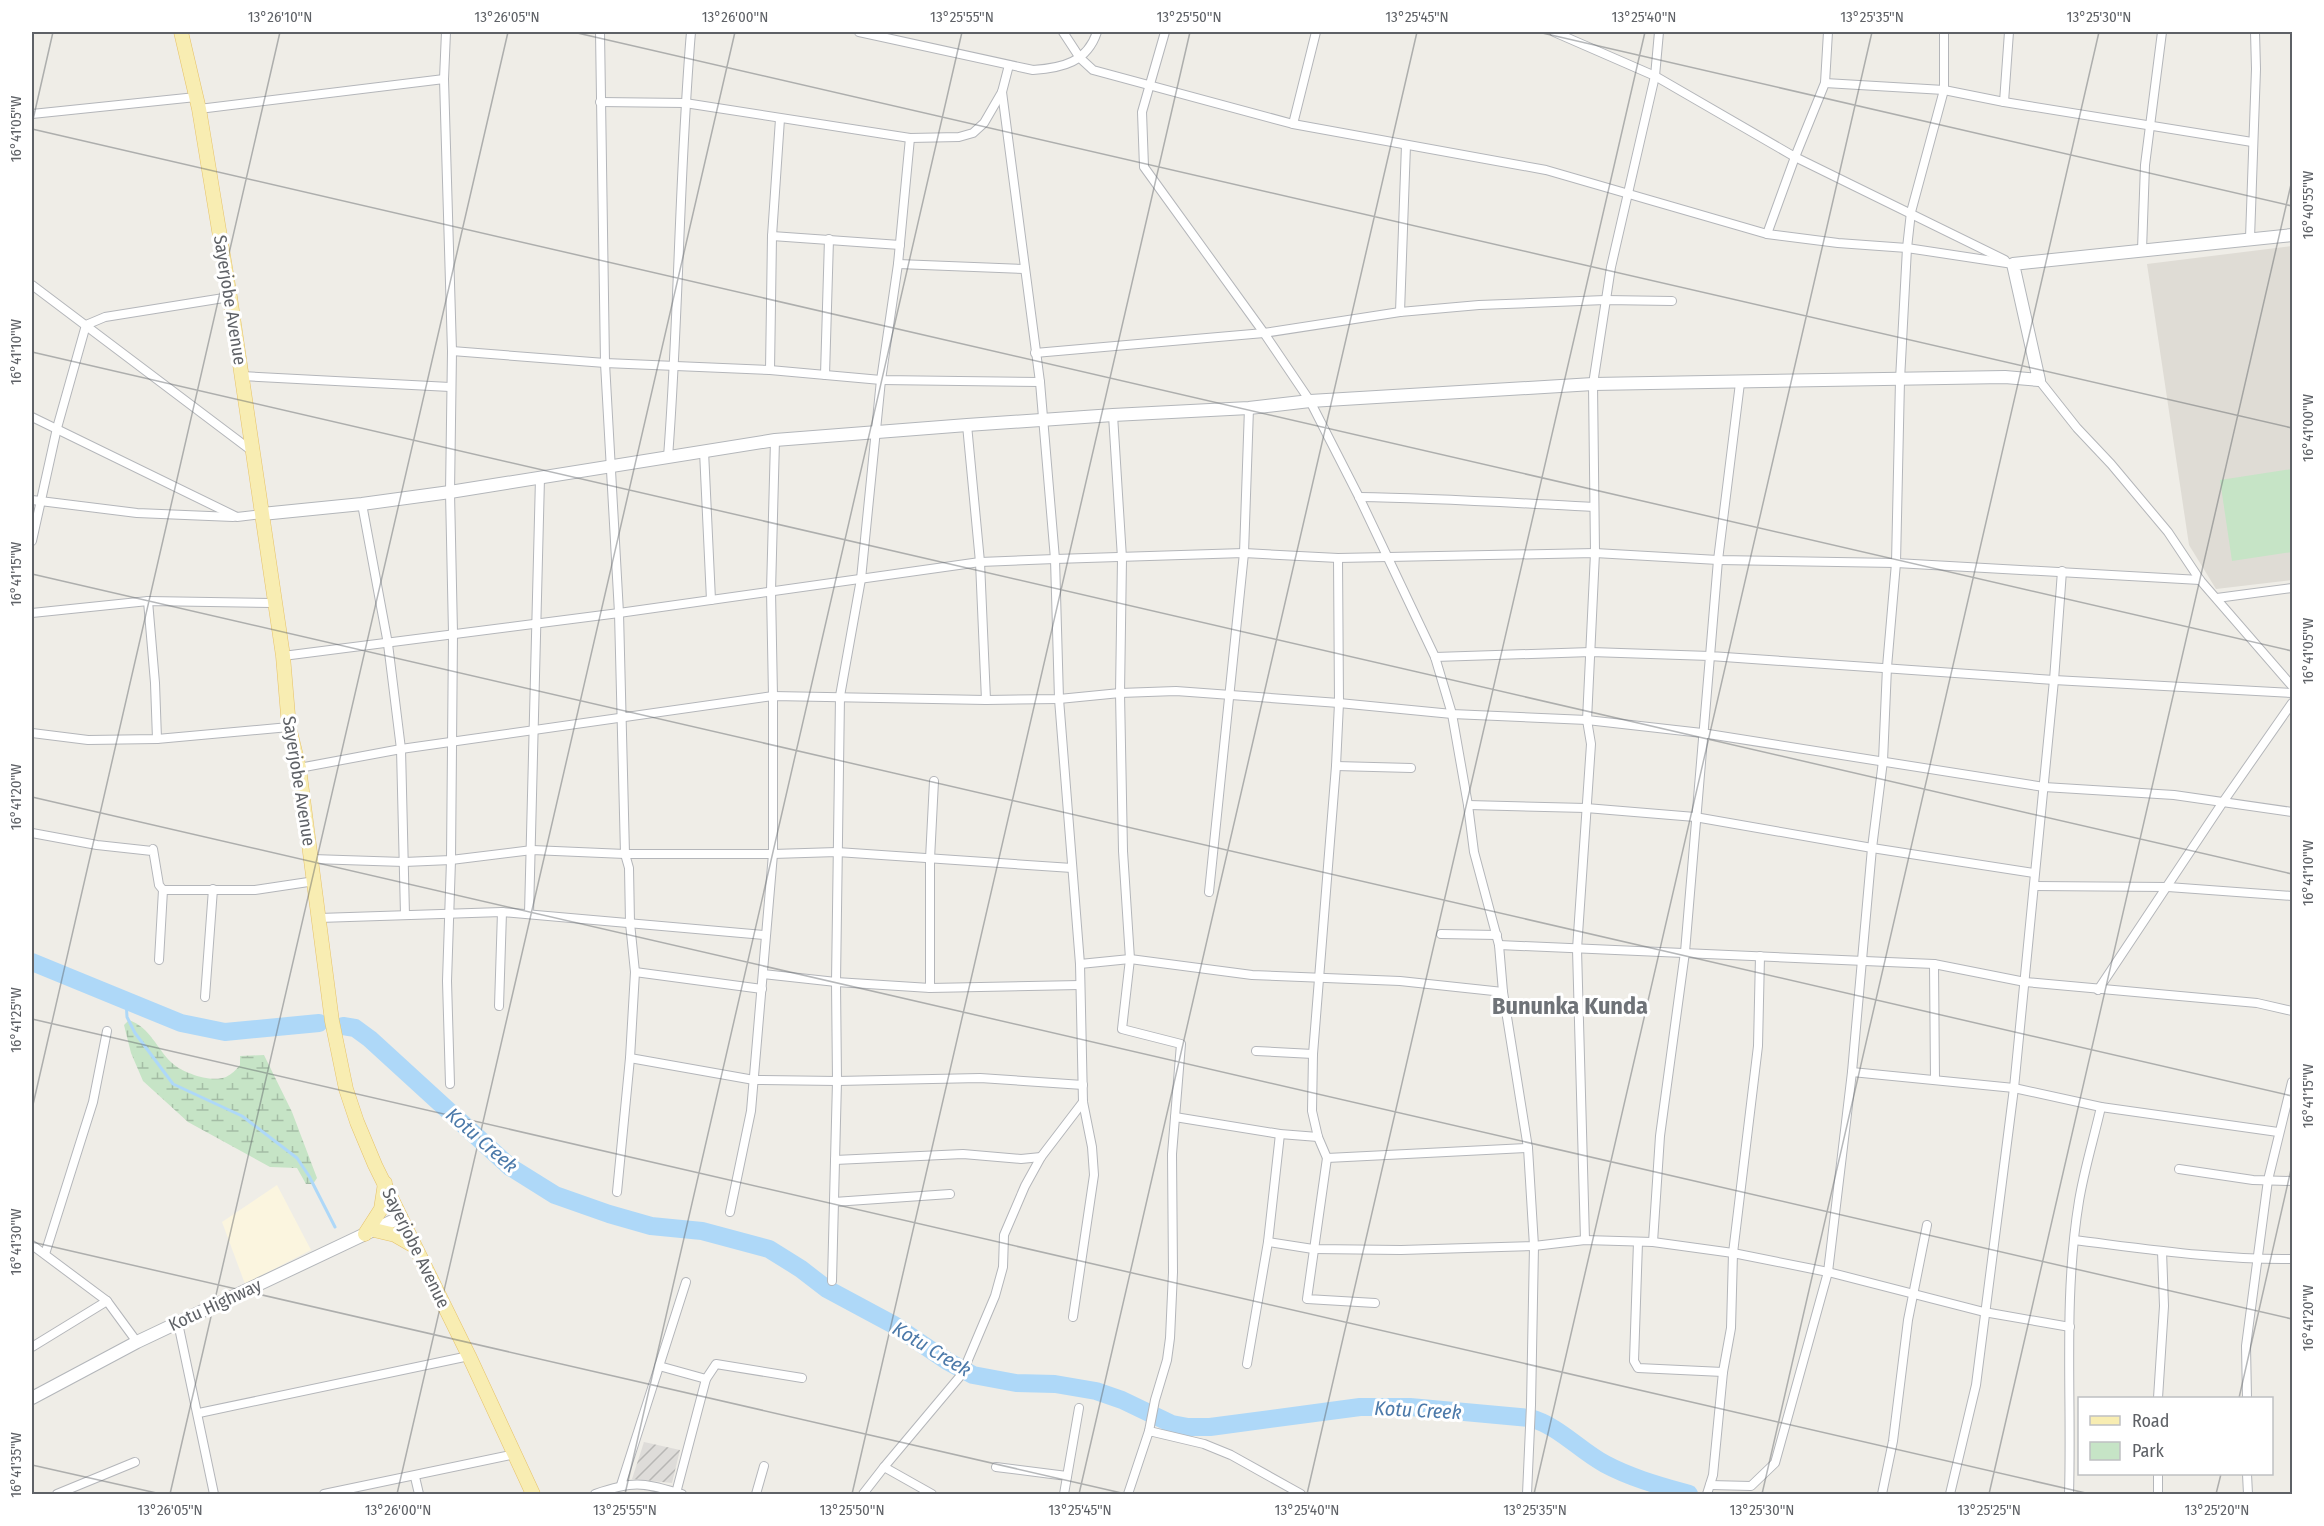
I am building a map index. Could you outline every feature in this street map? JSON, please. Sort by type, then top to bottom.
[{"type":"main road","name":"Sayerjobe Avenue","points":[[181,32],[197,103],[231,297],[283,656],[289,727],[299,768],[332,1021],[346,1089],[357,1122],[400,1217],[469,1356],[533,1494]]},
{"type":"main road","points":[[385,1184],[381,1209],[370,1232],[402,1237],[415,1247]]},
{"type":"street","points":[[446,32],[444,79],[452,351],[450,492],[453,633],[451,860],[447,981],[450,1084]]},
{"type":"street","points":[[600,32],[605,363],[619,613],[625,854],[631,891],[630,923],[635,972],[630,1058],[617,1192]]},
{"type":"street","points":[[668,457],[675,366],[685,103],[691,32]]},
{"type":"street","points":[[859,32],[1033,70],[1053,69],[1080,58],[1093,46],[1097,32]]},
{"type":"street","points":[[1063,32],[1080,58],[1093,70],[1150,87],[1293,124],[1546,170],[1767,234],[1838,243],[1907,248],[2013,264],[2292,235]]},
{"type":"street","points":[[1165,32],[1142,112],[1144,167],[1264,333],[1310,401],[1359,497],[1435,657],[1452,714],[1474,852],[1498,940],[1503,992],[1528,1148],[1534,1246],[1527,1494]]},
{"type":"street","points":[[1293,124],[1316,32]]},
{"type":"street","points":[[1554,32],[1654,76],[1795,157],[2013,264]]},
{"type":"street","points":[[1586,1240],[1577,949],[1591,744],[1587,720],[1595,553],[1593,384],[1605,300],[1626,194],[1654,76],[1659,32]]},
{"type":"street","points":[[1767,234],[1825,83],[1828,32]]},
{"type":"street","points":[[1760,956],[1758,1046],[1733,1253],[1731,1328],[1723,1372],[1713,1475],[1708,1490],[1751,1486],[1775,1463],[1828,1272],[1852,1072],[1882,761],[1896,562],[1899,380],[1907,248],[1911,212],[1944,90],[1944,32]]},
{"type":"street","points":[[2004,102],[2009,32]]},
{"type":"street","points":[[2142,250],[2145,165],[2162,32]]},
{"type":"street","points":[[2250,238],[2256,69],[2255,32]]},
{"type":"street","points":[[600,102],[685,103],[910,138],[959,136],[973,133],[984,123],[1002,92],[1009,65]]},
{"type":"street","points":[[32,114],[197,103],[444,79]]},
{"type":"street","points":[[1825,83],[1944,90],[2004,102],[2252,142]]},
{"type":"street","points":[[1002,92],[1040,382],[1055,559],[1059,699],[1080,964],[1083,1102],[1092,1147],[1094,1175],[1073,1317]]},
{"type":"street","points":[[770,370],[772,236],[780,119]]},
{"type":"street","points":[[832,1281],[837,1081],[840,696],[861,579],[875,433],[900,245],[910,138]]},
{"type":"street","points":[[1400,312],[1406,144]]},
{"type":"street","points":[[772,236],[900,245]]},
{"type":"street","points":[[825,375],[829,239]]},
{"type":"street","points":[[897,264],[1024,269]]},
{"type":"street","points":[[2013,264],[2039,380],[2077,428],[2111,464],[2168,532],[2200,580],[2292,686]]},
{"type":"street","points":[[32,285],[253,451]]},
{"type":"street","points":[[32,541],[57,428],[86,326],[105,317],[231,297]]},
{"type":"street","points":[[1035,353],[1264,333],[1400,312],[1479,305],[1605,300],[1672,301]]},
{"type":"street","points":[[452,351],[605,363],[770,370],[881,380],[1040,382]]},
{"type":"street","points":[[242,376],[450,387]]},
{"type":"street","points":[[32,500],[137,513],[237,517],[450,492],[775,440],[1043,419],[1249,408],[1310,401],[1593,384],[2005,377],[2039,380]]},
{"type":"street","points":[[1653,1242],[1660,1137],[1685,952],[1718,560],[1740,383]]},
{"type":"street","points":[[1209,892],[1244,552],[1249,408]]},
{"type":"street","points":[[1113,415],[1122,558],[1120,693],[1123,851],[1130,959],[1122,1029],[1181,1044],[1175,1117],[1170,1338],[1149,1431],[1128,1494]]},
{"type":"street","points":[[32,417],[237,517]]},
{"type":"street","points":[[967,425],[980,562],[986,700]]},
{"type":"street","points":[[730,1212],[751,1111],[772,854],[771,591],[775,440]]},
{"type":"street","points":[[704,451],[711,600]]},
{"type":"street","points":[[529,914],[540,478]]},
{"type":"street","points":[[1359,497],[1426,498],[1502,504],[1594,507]]},
{"type":"street","points":[[362,504],[388,644],[400,749],[405,915]]},
{"type":"street","points":[[283,656],[619,613],[980,562],[1055,559],[1244,552],[1338,558],[1595,553],[1718,560],[1896,562],[2200,580]]},
{"type":"street","points":[[1338,558],[1339,702],[1336,766],[1313,1054],[1312,1111],[1318,1137],[1327,1158],[1313,1248],[1308,1299],[1376,1303]]},
{"type":"street","points":[[1950,1494],[1976,1385],[2014,1088],[2054,680],[2062,571]]},
{"type":"street","points":[[2217,598],[2292,588]]},
{"type":"street","points":[[32,613],[148,601],[274,603]]},
{"type":"street","points":[[148,601],[157,739]]},
{"type":"street","points":[[1435,657],[1591,652],[1710,656],[2054,680],[2292,693]]},
{"type":"street","points":[[299,768],[400,749],[773,696],[986,700],[1059,699],[1120,693],[1176,692],[1339,702],[1452,714],[1587,720],[1702,733],[2044,787],[2174,795],[2292,812]]},
{"type":"street","points":[[2098,990],[2223,802],[2292,704]]},
{"type":"street","points":[[32,733],[88,740],[157,739],[289,727]]},
{"type":"street","points":[[1336,766],[1411,768]]},
{"type":"street","points":[[930,988],[930,859],[934,781]]},
{"type":"street","points":[[1468,806],[1586,808],[1695,817],[2034,873]]},
{"type":"street","points":[[32,833],[97,845],[152,851],[153,849],[159,885],[163,890],[159,960]]},
{"type":"street","points":[[312,859],[404,862],[451,860],[532,850],[625,854],[837,852],[1072,868]]},
{"type":"street","points":[[163,890],[255,890],[315,881]]},
{"type":"street","points":[[2034,886],[2168,887],[2292,896]]},
{"type":"street","points":[[205,997],[213,889]]},
{"type":"street","points":[[319,918],[502,912],[764,935]]},
{"type":"street","points":[[499,1006],[502,912]]},
{"type":"street","points":[[1441,934],[1577,949],[1934,964],[2025,982],[2257,1003],[2292,1011]]},
{"type":"street","points":[[1080,964],[1130,959],[1252,975],[1400,981],[1503,992]]},
{"type":"street","points":[[1934,964],[1935,1080]]},
{"type":"street","points":[[635,972],[762,989]]},
{"type":"street","points":[[764,974],[836,982],[930,988],[1080,985]]},
{"type":"street","points":[[45,1254],[93,1102],[107,1031]]},
{"type":"street","points":[[1256,1051],[1313,1054]]},
{"type":"street","points":[[630,1058],[754,1080],[980,1078],[1083,1085]]},
{"type":"street","points":[[1852,1072],[2014,1088],[2102,1107],[2278,1132]]},
{"type":"street","points":[[2247,1397],[2246,1346],[2256,1260],[2268,1180],[2278,1132],[2290,1102],[2292,1082]]},
{"type":"street","points":[[863,1494],[964,1371],[1001,1279],[1003,1245],[1009,1222],[1041,1157],[1083,1102]]},
{"type":"street","points":[[2069,1494],[2070,1327],[2074,1240],[2079,1200],[2102,1107]]},
{"type":"street","points":[[1175,1117],[1280,1134],[1318,1137]]},
{"type":"street","points":[[1247,1364],[1268,1242],[1280,1134]]},
{"type":"street","points":[[1327,1158],[1528,1148]]},
{"type":"street","points":[[835,1160],[963,1154],[1021,1159],[1041,1157]]},
{"type":"street","points":[[2179,1170],[2253,1180],[2292,1181]]},
{"type":"street","points":[[834,1202],[950,1194]]},
{"type":"street","name":"Kotu Highway","points":[[32,1398],[137,1342],[400,1217]]},
{"type":"street","points":[[1882,1494],[1893,1441],[1908,1320],[1927,1226]]},
{"type":"street","points":[[1268,1242],[1313,1248],[1401,1250],[1534,1246],[1586,1240],[1653,1242],[1733,1253],[1828,1272],[1984,1312],[2070,1327]]},
{"type":"street","points":[[2074,1240],[2256,1260],[2292,1260]]},
{"type":"street","points":[[1638,1242],[1634,1361],[1638,1368],[1723,1372]]},
{"type":"street","points":[[32,1245],[107,1301],[137,1342]]},
{"type":"street","points":[[2158,1397],[2163,1306],[2162,1251]]},
{"type":"street","points":[[621,1485],[686,1282]]},
{"type":"street","points":[[32,1347],[107,1301]]},
{"type":"street","points":[[178,1323],[214,1494]]},
{"type":"street","points":[[198,1413],[469,1356]]},
{"type":"street","points":[[595,1494],[621,1485],[638,1483],[679,1494],[706,1379],[716,1365],[802,1377]]},
{"type":"street","points":[[659,1366],[706,1379]]},
{"type":"street","points":[[1064,1494],[1079,1408]]},
{"type":"street","points":[[1149,1431],[1204,1444],[1231,1455],[1301,1494]]},
{"type":"street","points":[[324,1494],[415,1477],[515,1454]]},
{"type":"street","points":[[57,1494],[135,1462]]},
{"type":"street","points":[[756,1494],[764,1466]]},
{"type":"street","points":[[884,1467],[932,1494]]},
{"type":"street","points":[[996,1467],[1066,1476]]},
{"type":"street","points":[[2158,1475],[2158,1494]]},
{"type":"street","points":[[2247,1475],[2248,1494]]},
{"type":"street","points":[[415,1477],[419,1494]]},
{"type":"shaded area","points":[[2292,246],[2292,580],[2216,589],[2189,545],[2147,264]]},
{"type":"shaded area","points":[[277,1185],[311,1250],[245,1284],[222,1222]]},
{"type":"shaded area","points":[[644,1442],[680,1450],[672,1483],[632,1479]]},
{"type":"green space","points":[[2292,469],[2292,552],[2232,561],[2220,480]]},
{"type":"green space","points":[[129,1020],[148,1033],[172,1063],[198,1076],[220,1079],[234,1072],[240,1065],[240,1056],[264,1055],[292,1112],[317,1178],[313,1184],[306,1184],[297,1168],[270,1167],[188,1122],[143,1081],[131,1053],[124,1025]]},
{"type":"waterway","name":"Kotu Creek","points":[[32,962],[181,1023],[225,1032],[319,1023]]},
{"type":"waterway","points":[[126,1001],[127,1017],[135,1033],[173,1084],[242,1116],[297,1158],[309,1176],[335,1227]]},
{"type":"waterway","name":"Kotu Creek","points":[[343,1026],[355,1028],[370,1039],[510,1167],[555,1195],[651,1226],[702,1231],[769,1249],[827,1289],[894,1325],[947,1361],[973,1375],[1016,1383],[1055,1384],[1096,1391],[1122,1400],[1172,1424],[1188,1427],[1210,1427],[1360,1407],[1410,1407],[1530,1418],[1560,1432],[1615,1469],[1689,1494]]},
{"type":"district","name":"Bununka Kunda","points":[[1570,1006]]}]
